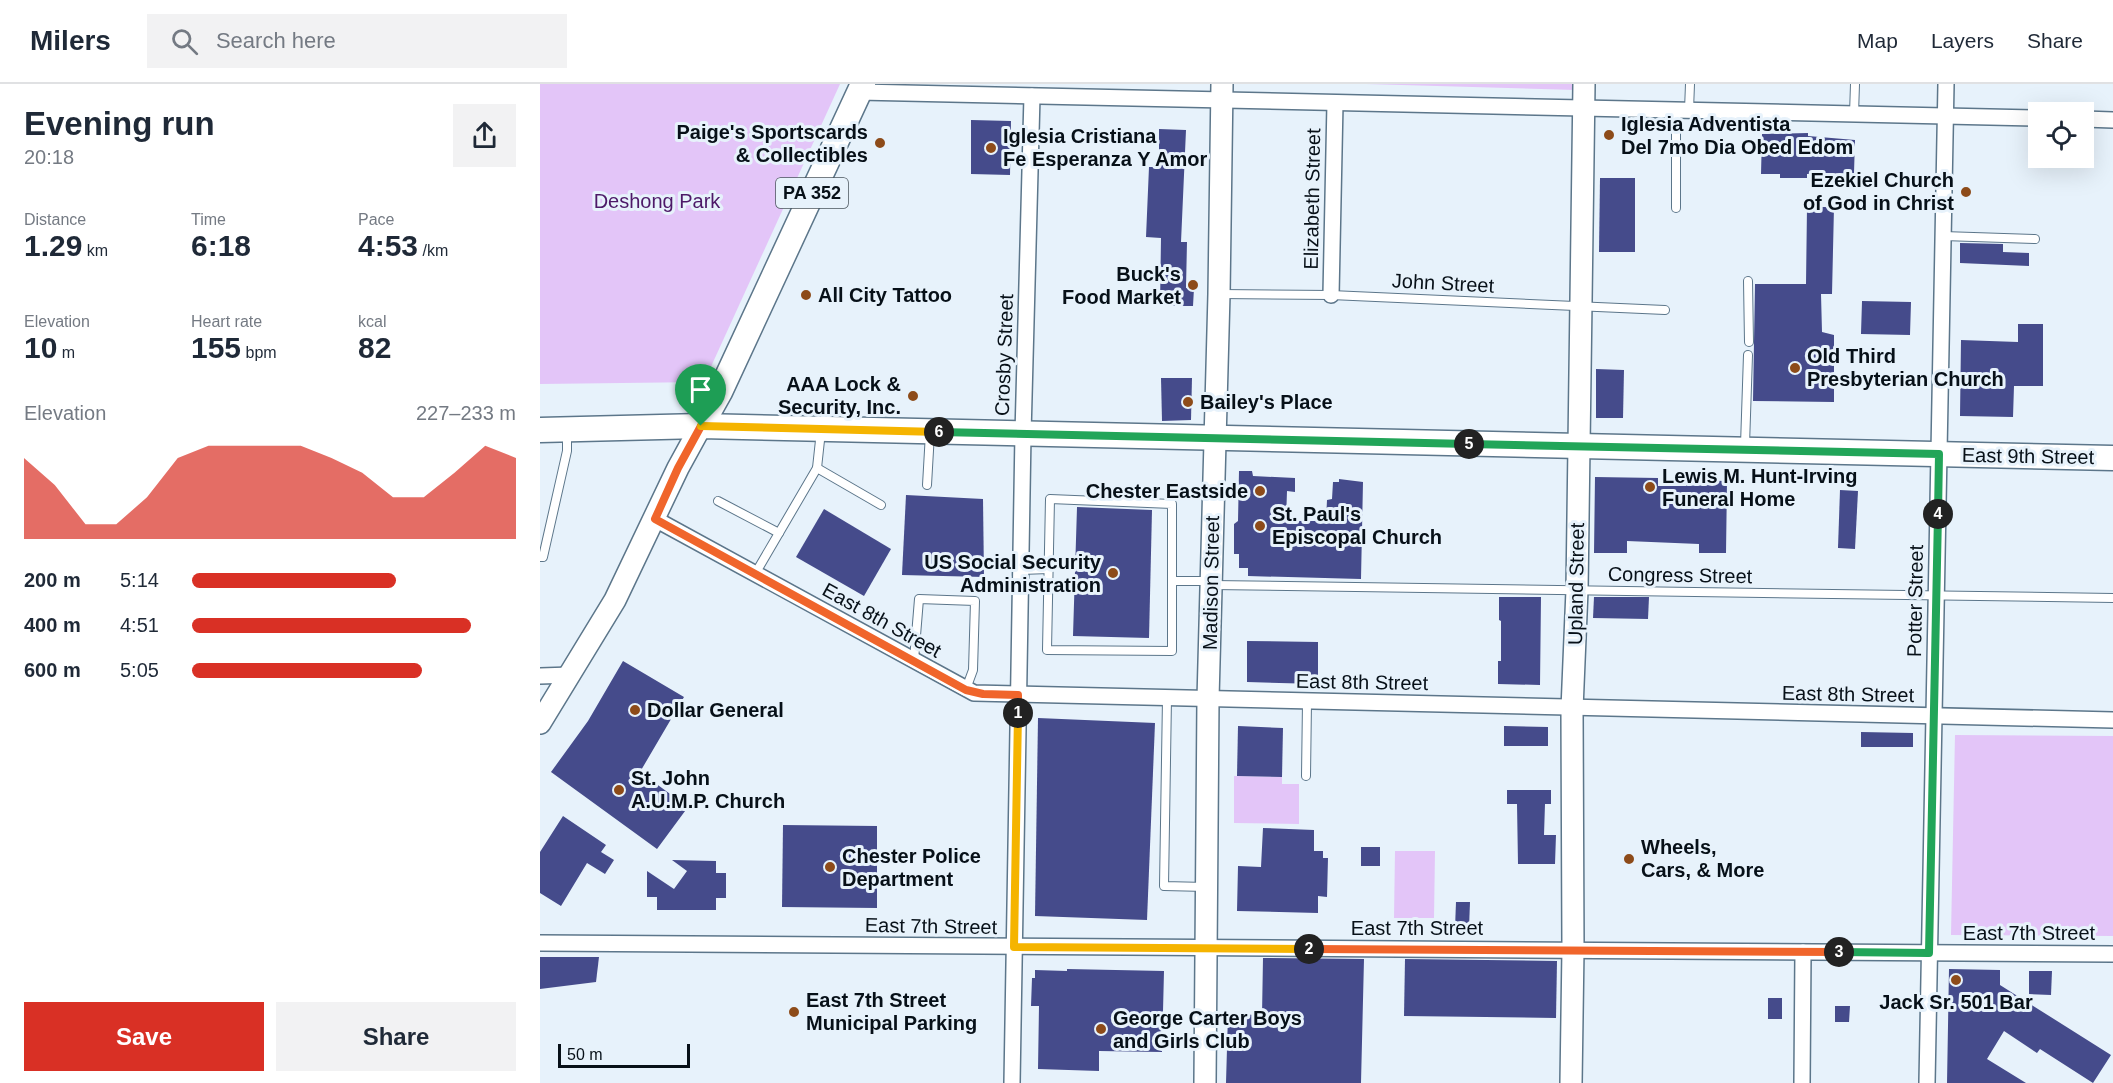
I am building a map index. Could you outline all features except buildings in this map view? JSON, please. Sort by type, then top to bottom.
[{"type":"main road","name":"PA 352","points":[[701,426],[720,392],[861,88]]},
{"type":"main road","name":"East 9th Street","points":[[540,430],[701,426],[2113,458]]},
{"type":"street","name":"Upland Street","points":[[1571,1083],[1572,708],[1577,590],[1584,84]]},
{"type":"street","name":"Potter Street","points":[[1927,1083],[1946,84]]},
{"type":"street","points":[[861,88],[1032,96],[1222,92],[1335,103],[2028,118]]},
{"type":"street","name":"Madison Street","points":[[1205,1083],[1208,699],[1222,92]]},
{"type":"street","name":"Crosby Street","points":[[1012,1083],[1020,570],[1032,96]]},
{"type":"street","name":"Elizabeth Street","points":[[1331,295],[1335,103]]},
{"type":"street","points":[[2094,119],[2113,120]]},
{"type":"street","points":[[540,723],[615,600],[678,468],[701,426]]},
{"type":"street","name":"East 8th Street","points":[[655,519],[966,690],[983,694],[2113,720]]},
{"type":"street","points":[[540,676],[571,675]]},
{"type":"street","name":"East 7th Street","points":[[540,943],[2113,954]]},
{"type":"street","points":[[1802,1083],[1803,952]]},
{"type":"lane","points":[[1676,208],[1683,110],[1690,84]]},
{"type":"lane","points":[[1854,114],[1855,84]]},
{"type":"lane","points":[[1943,236],[2035,239]]},
{"type":"lane","points":[[1748,281],[1749,342]]},
{"type":"lane","name":"John Street","points":[[1219,294],[1331,295],[1665,309]]},
{"type":"lane","points":[[1745,450],[1748,355]]},
{"type":"lane","points":[[540,557],[543,557],[567,451],[567,429]]},
{"type":"lane","points":[[755,574],[817,468],[821,429]]},
{"type":"lane","points":[[927,485],[931,432]]},
{"type":"lane","points":[[817,468],[880,505]]},
{"type":"lane","points":[[1050,499],[1172,504],[1172,581],[1172,651],[1047,650],[1050,499]]},
{"type":"lane","points":[[718,501],[778,533]]},
{"type":"lane","points":[[1020,570],[1049,569]]},
{"type":"lane","name":"Congress Street","points":[[1172,581],[2113,598]]},
{"type":"lane","points":[[914,662],[919,599],[975,601],[973,670],[966,690]]},
{"type":"lane","points":[[1167,698],[1164,886],[1208,886]]},
{"type":"lane","points":[[1306,776],[1307,702]]},
{"type":"green space","name":"Deshong Park","points":[[540,84],[840,84],[704,382],[540,384]]},
{"type":"green space","points":[[1366,84],[1576,84],[1575,90]]},
{"type":"green space","points":[[1955,735],[2113,736],[2113,936],[1951,935]]},
{"type":"green space","points":[[1234,776],[1282,777],[1282,784],[1299,784],[1299,824],[1234,823]]},
{"type":"green space","points":[[1395,851],[1435,851],[1434,918],[1394,918]]},
{"type":"place","name":"Iglesia Adventista Del 7mo Dia Obed Edom","points":[[1609,135]]},
{"type":"place","name":"Paige's Sportscards & Collectibles","points":[[880,143]]},
{"type":"place","name":"Iglesia Cristiana Fe Esperanza Y Amor","points":[[991,148]]},
{"type":"place","name":"Ezekiel Church of God in Christ","points":[[1966,192]]},
{"type":"place","name":"Buck's Food Market","points":[[1193,285]]},
{"type":"place","name":"All City Tattoo","points":[[806,295]]},
{"type":"place","name":"Old Third Presbyterian Church","points":[[1795,368]]},
{"type":"place","name":"AAA Lock & Security, Inc.","points":[[913,396]]},
{"type":"place","name":"Bailey's Place","points":[[1188,402]]},
{"type":"place","name":"Lewis M. Hunt-Irving Funeral Home","points":[[1650,487]]},
{"type":"place","name":"Chester Eastside","points":[[1260,491]]},
{"type":"place","name":"St. Paul's Episcopal Church","points":[[1260,526]]},
{"type":"place","name":"US Social Security Administration","points":[[1113,573]]},
{"type":"place","name":"Dollar General","points":[[635,710]]},
{"type":"place","name":"St. John A.U.M.P. Church","points":[[619,790]]},
{"type":"place","name":"Wheels, Cars, & More","points":[[1629,859]]},
{"type":"place","name":"Chester Police Department","points":[[830,867]]},
{"type":"place","name":"Jack Sr. 501 Bar","points":[[1956,980]]},
{"type":"place","name":"East 7th Street Municipal Parking","points":[[794,1012]]},
{"type":"place","name":"George Carter Boys and Girls Club","points":[[1101,1029]]},
{"type":"route","points":[[701,426],[1939,454],[1929,953],[1014,947],[1018,695],[983,694],[966,690],[655,519],[678,468],[701,426]]}]
